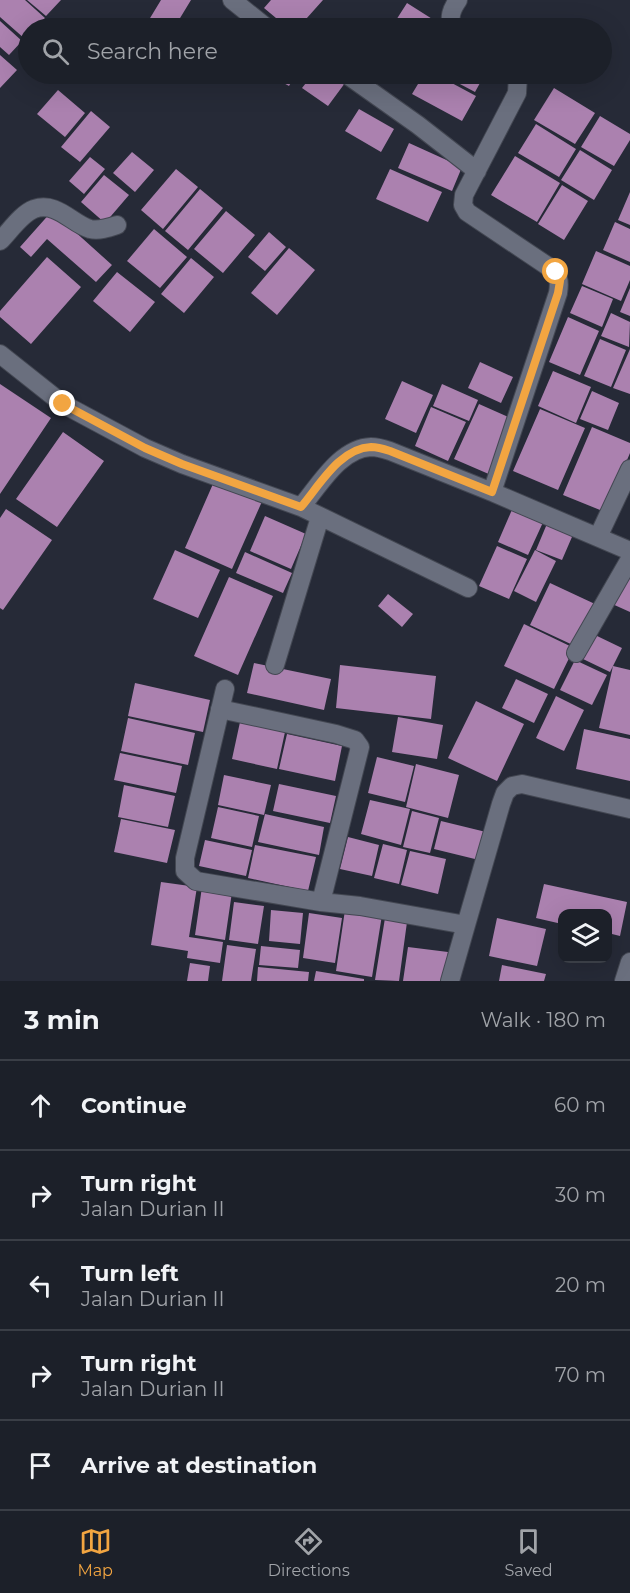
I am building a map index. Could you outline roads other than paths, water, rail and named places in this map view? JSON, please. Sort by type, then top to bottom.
[{"type":"street","points":[[232,0],[254,18]]},
{"type":"street","points":[[450,18],[451,10],[458,0]]},
{"type":"street","points":[[360,84],[477,171]]},
{"type":"street","points":[[492,492],[560,281],[556,272],[467,212],[463,205],[464,195],[518,93],[518,84]]},
{"type":"street","points":[[0,241],[21,218],[33,210],[43,208],[55,210],[89,229],[102,230],[117,225]]},
{"type":"street","points":[[0,354],[63,404],[145,448],[182,464],[301,507],[468,588]]},
{"type":"street","points":[[301,507],[334,467],[360,449],[373,447],[390,451],[492,492],[630,551]]},
{"type":"street","points":[[598,537],[630,469]]},
{"type":"street","points":[[275,665],[321,517]]},
{"type":"street","points":[[576,653],[630,560]]},
{"type":"street","points":[[225,689],[185,858],[185,871],[196,881],[466,925]]},
{"type":"street","points":[[220,709],[336,734],[355,740],[360,747],[321,902]]},
{"type":"street","points":[[450,981],[501,804],[512,786],[522,784],[538,786],[630,808]]},
{"type":"street","points":[[624,981],[630,962]]}]
